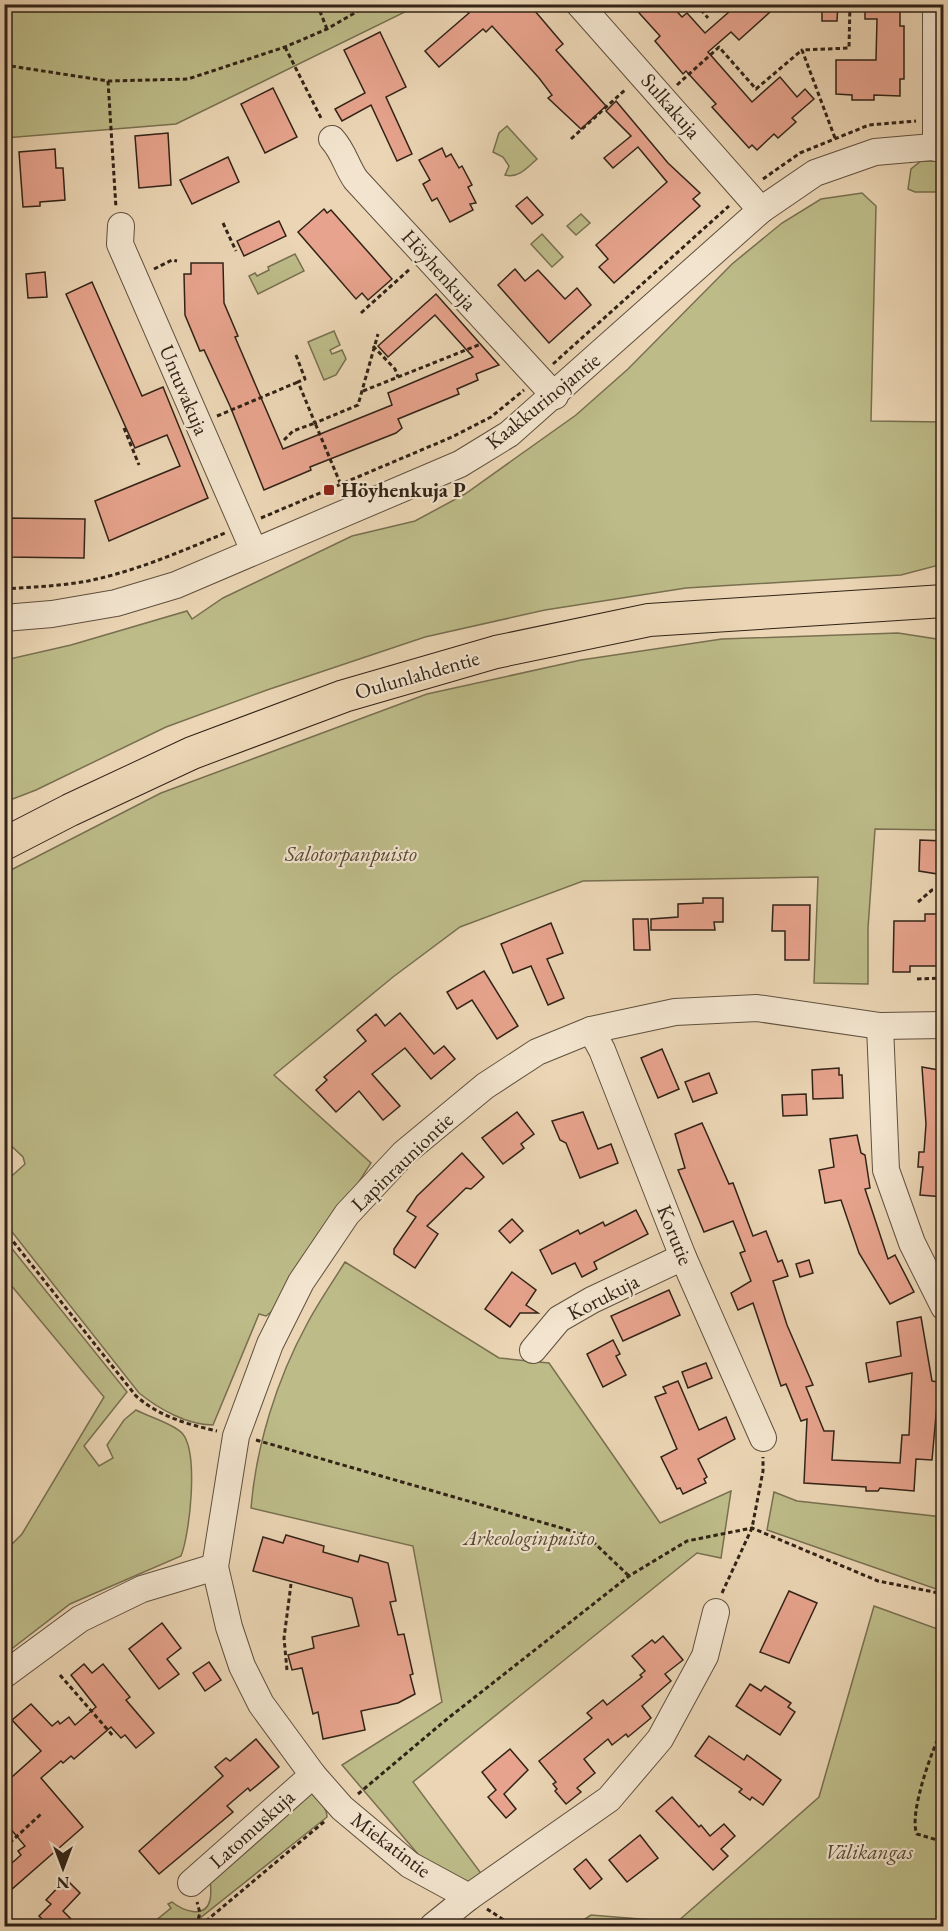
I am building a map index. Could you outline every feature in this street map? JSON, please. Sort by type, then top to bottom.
[{"type":"main road","name":"Oulunlahdentie","points":[[4,844],[70,810],[192,753],[344,696],[496,652],[649,620],[944,601]]},
{"type":"main road","name":"Oulunlahdentie","points":[[858,605],[944,611]]},
{"type":"street","name":"Sulkakuja","points":[[579,4],[753,201]]},
{"type":"street","points":[[936,4],[936,121],[941,148]]},
{"type":"street","name":"Höyhenkuja","points":[[332,140],[343,150],[345,165],[356,180],[546,387]]},
{"type":"street","name":"Kaakkurinojantie","points":[[4,618],[52,614],[116,603],[176,585],[460,464],[509,434],[546,387],[753,201],[815,172],[875,152],[941,148]]},
{"type":"street","name":"Untuvakuja","points":[[121,226],[120,244],[254,551]]},
{"type":"street","name":"Lapinrauniontie","points":[[216,1567],[251,1439],[270,1344],[301,1282],[347,1214],[404,1154],[485,1086],[537,1052],[591,1030],[675,1012],[757,1008],[880,1026],[944,1025]]},
{"type":"street","points":[[880,1026],[886,1170],[912,1243],[944,1306]]},
{"type":"street","name":"Korutie","points":[[591,1030],[603,1050],[683,1257],[763,1437]]},
{"type":"street","name":"Korukuja","points":[[533,1350],[559,1319],[592,1300],[683,1257]]},
{"type":"street","points":[[4,1675],[80,1619],[142,1589],[216,1567]]},
{"type":"street","name":"Miekatintie","points":[[216,1567],[229,1627],[242,1666],[261,1704],[313,1775],[350,1800],[410,1865],[469,1897]]},
{"type":"street","points":[[433,1926],[469,1897],[609,1798],[660,1738],[705,1656],[716,1612]]},
{"type":"street","name":"Latomuskuja","points":[[191,1883],[313,1775]]},
{"type":"path","points":[[317,4],[327,29]]},
{"type":"path","points":[[4,65],[108,81],[188,80],[285,47],[327,29],[370,4]]},
{"type":"path","points":[[696,4],[708,18]]},
{"type":"path","points":[[671,90],[719,47],[756,89],[801,50],[849,48],[850,4]]},
{"type":"path","points":[[285,47],[332,140]]},
{"type":"path","points":[[801,50],[835,138]]},
{"type":"path","points":[[108,81],[116,214],[121,226]]},
{"type":"path","points":[[571,139],[632,84]]},
{"type":"path","points":[[4,589],[85,581],[151,564],[341,485],[491,417],[546,387],[753,201],[800,153],[870,125],[936,121]]},
{"type":"path","points":[[223,223],[236,251]]},
{"type":"path","points":[[361,313],[426,255]]},
{"type":"path","points":[[152,270],[172,260],[177,261]]},
{"type":"path","points":[[284,440],[293,431],[358,405],[378,334]]},
{"type":"path","points":[[363,391],[499,336]]},
{"type":"path","points":[[373,346],[395,369],[398,377]]},
{"type":"path","points":[[199,423],[305,379],[296,355]]},
{"type":"path","points":[[298,382],[341,485]]},
{"type":"path","points":[[124,428],[139,465]]},
{"type":"path","points":[[4,468],[6,442]]},
{"type":"path","points":[[918,902],[932,890],[944,889]]},
{"type":"path","points":[[917,980],[944,978]]},
{"type":"path","points":[[4,1230],[141,1401],[162,1414],[185,1424],[251,1439],[586,1534],[629,1576]]},
{"type":"path","points":[[716,1612],[726,1579],[752,1528],[763,1471],[763,1437]]},
{"type":"path","points":[[200,1926],[447,1719],[629,1576],[687,1541],[752,1528],[878,1581],[944,1594]]},
{"type":"path","points":[[287,1670],[284,1638],[291,1584]]},
{"type":"path","points":[[60,1675],[114,1737]]},
{"type":"path","points":[[944,1726],[929,1757],[913,1826],[917,1834],[944,1842]]},
{"type":"path","points":[[350,1800],[367,1801]]},
{"type":"path","points":[[4,1848],[41,1814]]},
{"type":"path","points":[[469,1897],[513,1926]]},
{"type":"green space","points":[[5,4],[413,5],[409,10],[176,124],[5,138]]},
{"type":"green space","points":[[507,126],[537,159],[522,172],[510,176],[505,175],[509,166],[503,157],[493,152],[499,133]]},
{"type":"green space","points":[[921,161],[943,161],[943,192],[915,192],[908,189],[911,169]]},
{"type":"green space","points":[[862,193],[876,206],[871,421],[943,422],[943,564],[901,575],[686,588],[545,610],[425,637],[166,727],[36,790],[5,802],[5,660],[71,645],[187,611],[192,619],[223,598],[352,536],[415,521],[465,494],[576,415],[628,369],[732,264],[782,223],[821,199]]},
{"type":"green space","points":[[581,214],[590,223],[576,235],[567,226]]},
{"type":"green space","points":[[542,234],[563,257],[552,267],[531,244]]},
{"type":"green space","points":[[295,254],[304,271],[258,294],[249,276],[255,273],[257,276],[269,270],[268,267]]},
{"type":"green space","points":[[334,331],[340,345],[330,350],[332,354],[342,350],[346,359],[336,375],[324,380],[308,342]]},
{"type":"green space","name":"Salotorpanpuisto","points":[[898,633],[943,640],[943,830],[875,829],[868,928],[868,984],[814,983],[818,877],[583,881],[460,927],[393,977],[274,1075],[371,1163],[280,1305],[266,1316],[259,1314],[213,1425],[183,1419],[155,1405],[139,1393],[5,1223],[5,1182],[25,1164],[23,1157],[5,1140],[5,873],[161,793],[427,694],[581,660],[722,639]]},
{"type":"green space","points":[[5,1240],[127,1392],[84,1446],[99,1466],[113,1458],[107,1445],[124,1420],[136,1410],[182,1433],[187,1443],[192,1474],[190,1512],[181,1556],[70,1604],[5,1654],[5,1551],[22,1534],[104,1397],[5,1278]]},
{"type":"green space","name":"Arkeologinpuisto","points":[[345,1262],[499,1358],[549,1363],[660,1523],[731,1491],[721,1558],[697,1553],[413,1782],[483,1876],[466,1888],[423,1860],[342,1765],[442,1702],[413,1546],[251,1508],[263,1437],[277,1390],[307,1324]]},
{"type":"green space","points":[[774,1492],[797,1501],[943,1517],[939,1590],[767,1530]]},
{"type":"green space","name":"Välikangas","points":[[874,1606],[943,1631],[943,1926],[875,1926],[793,1920],[791,1926],[574,1926],[591,1915],[677,1922],[819,1797]]},
{"type":"green space","points":[[308,1791],[321,1802],[327,1817],[190,1926],[149,1926],[171,1908],[168,1904],[172,1902],[193,1912],[203,1910],[211,1897],[210,1875]]},
{"type":"building","points":[[460,4],[529,4],[563,44],[556,50],[606,106],[581,129],[548,98],[552,95],[539,78],[492,26],[486,32],[483,29],[439,67],[425,51],[469,13]]},
{"type":"building","points":[[631,4],[670,4],[682,17],[687,13],[705,33],[738,4],[779,4],[739,40],[731,32],[708,52],[752,102],[780,77],[797,97],[805,89],[814,99],[792,118],[796,122],[778,138],[774,134],[757,150],[752,145],[749,148],[712,107],[716,104],[686,71],[683,74],[655,41],[660,36]]},
{"type":"building","points":[[822,4],[838,4],[837,21],[822,21]]},
{"type":"building","points":[[865,4],[900,4],[900,26],[904,26],[904,79],[900,79],[900,96],[874,95],[874,100],[852,100],[852,95],[836,94],[836,60],[876,60],[877,19],[865,19]]},
{"type":"building","points":[[380,32],[406,87],[386,97],[412,154],[397,161],[371,105],[342,121],[335,109],[365,93],[344,50]]},
{"type":"building","points":[[273,88],[297,137],[265,153],[241,104]]},
{"type":"building","points":[[616,101],[668,163],[700,193],[693,199],[700,206],[614,283],[599,267],[608,259],[596,245],[667,182],[638,147],[613,168],[604,158],[631,136],[606,111]]},
{"type":"building","points":[[168,133],[171,185],[139,188],[135,136]]},
{"type":"building","points":[[442,148],[446,157],[451,154],[459,168],[462,166],[472,185],[468,187],[476,203],[470,204],[473,210],[450,222],[437,198],[432,201],[423,184],[430,180],[419,160]]},
{"type":"building","points":[[55,149],[56,168],[63,168],[65,200],[40,202],[40,206],[23,207],[19,152]]},
{"type":"building","points":[[228,157],[239,182],[192,204],[180,180]]},
{"type":"building","points":[[527,197],[543,215],[532,224],[516,206]]},
{"type":"building","points":[[324,209],[327,213],[331,210],[392,279],[368,300],[362,293],[356,299],[298,232]]},
{"type":"building","points":[[279,221],[286,236],[244,256],[237,241]]},
{"type":"building","points":[[191,263],[223,263],[224,303],[238,336],[235,337],[283,449],[392,405],[388,393],[473,357],[435,315],[388,357],[378,346],[436,294],[499,365],[476,374],[478,380],[457,389],[459,394],[398,419],[402,428],[396,433],[310,467],[311,470],[264,490],[230,406],[204,350],[200,351],[185,315],[184,274],[191,274]]},
{"type":"building","points":[[515,269],[525,281],[538,270],[565,299],[577,288],[591,305],[549,343],[498,285]]},
{"type":"building","points":[[45,272],[47,297],[28,298],[26,274]]},
{"type":"building","points":[[92,282],[142,396],[163,387],[208,498],[109,541],[95,501],[180,466],[167,435],[135,448],[66,294]]},
{"type":"building","points":[[4,518],[85,519],[84,558],[4,557]]},
{"type":"building","points":[[920,840],[944,841],[944,875],[919,871]]},
{"type":"building","points":[[703,898],[723,898],[723,922],[714,922],[715,930],[651,930],[651,919],[678,917],[678,904],[703,903]]},
{"type":"building","points":[[773,905],[810,905],[809,960],[785,960],[785,931],[772,931]]},
{"type":"building","points":[[925,914],[942,914],[942,966],[910,966],[910,972],[893,972],[894,921],[925,921]]},
{"type":"building","points":[[633,919],[648,919],[650,950],[634,950]]},
{"type":"building","points":[[551,923],[563,953],[547,959],[564,998],[548,1005],[531,966],[513,973],[501,944]]},
{"type":"building","points":[[484,971],[518,1026],[497,1039],[472,1000],[457,1009],[447,992]]},
{"type":"building","points":[[400,1013],[434,1054],[444,1046],[455,1059],[431,1079],[405,1048],[372,1074],[400,1106],[383,1120],[359,1091],[336,1112],[316,1090],[327,1080],[324,1077],[366,1041],[357,1030],[376,1014],[385,1026]]},
{"type":"building","points":[[662,1049],[679,1089],[658,1098],[641,1058]]},
{"type":"building","points":[[922,1067],[944,1071],[944,1197],[920,1195],[923,1167],[918,1167],[919,1152],[924,1152],[926,1124]]},
{"type":"building","points":[[839,1068],[839,1075],[842,1075],[843,1098],[813,1099],[812,1070]]},
{"type":"building","points":[[709,1073],[717,1093],[693,1102],[685,1082]]},
{"type":"building","points":[[806,1094],[807,1115],[783,1116],[782,1095]]},
{"type":"building","points":[[517,1112],[534,1134],[521,1144],[524,1148],[503,1164],[482,1138]]},
{"type":"building","points":[[583,1112],[598,1149],[611,1144],[618,1163],[580,1178],[566,1143],[560,1140],[552,1121]]},
{"type":"building","points":[[702,1123],[729,1184],[733,1183],[753,1236],[766,1231],[778,1262],[782,1260],[788,1276],[773,1281],[787,1325],[813,1385],[806,1387],[824,1431],[834,1431],[832,1460],[900,1463],[902,1435],[909,1435],[912,1373],[869,1382],[866,1363],[901,1356],[897,1322],[921,1317],[932,1381],[939,1382],[932,1460],[916,1459],[914,1491],[880,1488],[878,1491],[866,1491],[866,1487],[804,1483],[807,1419],[801,1421],[786,1384],[781,1386],[753,1303],[738,1310],[731,1293],[751,1281],[740,1253],[745,1251],[733,1221],[704,1232],[678,1170],[685,1168],[675,1134]]},
{"type":"building","points":[[857,1135],[861,1153],[865,1155],[870,1188],[865,1189],[888,1259],[895,1255],[914,1292],[890,1304],[859,1253],[841,1200],[825,1203],[819,1170],[834,1167],[830,1139]]},
{"type":"building","points":[[462,1153],[484,1177],[471,1189],[466,1188],[427,1226],[438,1234],[415,1268],[394,1254],[394,1249],[416,1217],[407,1211],[417,1196]]},
{"type":"building","points":[[636,1210],[648,1234],[594,1262],[597,1269],[582,1277],[575,1263],[552,1274],[540,1250],[578,1230],[580,1234],[603,1222],[605,1226]]},
{"type":"building","points":[[512,1219],[523,1231],[510,1243],[499,1231]]},
{"type":"building","points":[[809,1260],[813,1273],[800,1277],[796,1264]]},
{"type":"building","points":[[512,1272],[536,1290],[526,1305],[538,1313],[520,1313],[510,1327],[485,1309]]},
{"type":"building","points":[[669,1290],[680,1315],[623,1341],[611,1316]]},
{"type":"building","points":[[613,1340],[620,1354],[616,1356],[626,1375],[603,1387],[587,1354]]},
{"type":"building","points":[[706,1363],[712,1378],[688,1388],[682,1372]]},
{"type":"building","points":[[678,1381],[699,1430],[726,1417],[735,1439],[698,1459],[707,1477],[704,1479],[706,1483],[683,1494],[680,1488],[677,1489],[661,1457],[677,1449],[655,1397],[666,1393],[663,1387]]},
{"type":"building","points":[[286,1535],[324,1546],[323,1552],[358,1562],[360,1555],[388,1563],[396,1601],[390,1602],[398,1635],[404,1634],[415,1694],[398,1703],[361,1711],[365,1730],[323,1739],[318,1712],[313,1714],[302,1668],[292,1670],[288,1655],[314,1648],[312,1637],[359,1626],[352,1598],[253,1571],[263,1537],[283,1543]]},
{"type":"building","points":[[789,1591],[817,1603],[789,1663],[760,1652]]},
{"type":"building","points":[[162,1623],[181,1648],[167,1659],[179,1674],[159,1689],[129,1649]]},
{"type":"building","points":[[663,1636],[683,1660],[665,1674],[671,1681],[642,1706],[651,1718],[628,1737],[626,1734],[612,1745],[608,1739],[584,1759],[595,1773],[577,1788],[581,1792],[566,1804],[555,1791],[557,1789],[553,1784],[556,1782],[539,1761],[592,1718],[587,1713],[603,1700],[607,1705],[642,1677],[640,1675],[645,1671],[632,1656],[652,1640],[655,1643]]},
{"type":"building","points":[[209,1662],[221,1680],[205,1691],[193,1673]]},
{"type":"building","points":[[84,1664],[92,1673],[103,1664],[130,1697],[126,1700],[154,1733],[136,1748],[125,1735],[121,1738],[111,1727],[74,1759],[71,1756],[63,1763],[61,1761],[41,1778],[83,1827],[4,1896],[4,1870],[21,1855],[18,1851],[25,1846],[4,1821],[4,1784],[41,1751],[12,1720],[31,1704],[52,1726],[58,1721],[60,1724],[69,1717],[75,1725],[96,1707],[71,1675]]},
{"type":"building","points":[[750,1684],[761,1691],[765,1686],[791,1703],[788,1707],[795,1712],[780,1735],[736,1706]]},
{"type":"building","points":[[709,1736],[744,1760],[747,1755],[781,1780],[763,1805],[752,1797],[750,1800],[739,1792],[742,1789],[695,1756]]},
{"type":"building","points":[[256,1739],[279,1767],[250,1791],[248,1788],[227,1806],[233,1812],[159,1874],[139,1851],[223,1776],[215,1767],[226,1758],[230,1761]]},
{"type":"building","points":[[510,1749],[528,1770],[504,1794],[516,1809],[506,1818],[488,1797],[496,1790],[482,1772]]},
{"type":"building","points":[[672,1797],[710,1836],[724,1824],[735,1836],[721,1849],[728,1856],[713,1870],[656,1811]]},
{"type":"building","points":[[640,1835],[658,1858],[627,1882],[609,1860]]},
{"type":"building","points":[[586,1859],[602,1879],[590,1889],[574,1869]]},
{"type":"building","points":[[66,1879],[80,1893],[63,1911],[78,1926],[49,1926],[39,1916],[51,1904],[46,1900]]},
{"type":"place","name":"Höyhenkuja P","points":[[329,490]]}]
